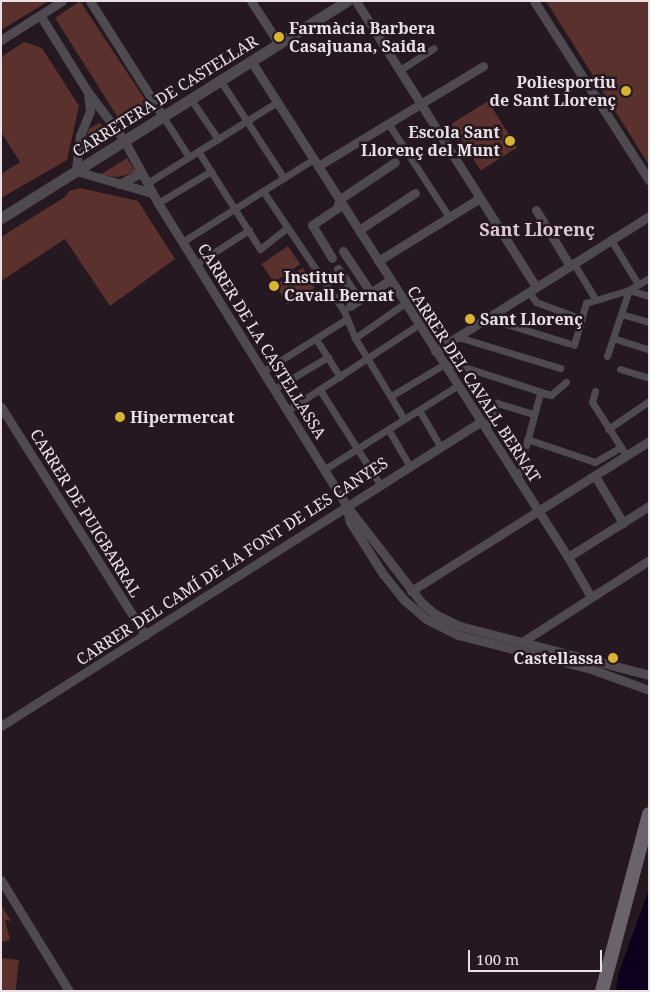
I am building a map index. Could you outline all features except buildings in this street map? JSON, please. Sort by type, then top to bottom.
[{"type":"main road","points":[[602,991],[649,814]]},
{"type":"street","points":[[1,40],[62,1]]},
{"type":"street","points":[[90,1],[189,157]]},
{"type":"street","points":[[251,1],[279,44]]},
{"type":"street","name":"CARRETERA DE CASTELLAR","points":[[1,218],[162,115],[347,1]]},
{"type":"street","points":[[356,1],[480,198],[532,290],[536,302],[582,319]]},
{"type":"street","points":[[534,1],[649,180]]},
{"type":"street","name":"CARRER DE LA CASTELLASSA","points":[[40,16],[88,92],[124,140],[149,182],[152,193],[158,203],[346,505],[411,592],[447,620],[522,642],[649,675]]},
{"type":"street","points":[[400,70],[434,48]]},
{"type":"street","name":"CARRER DEL CAVALL BERNAT","points":[[252,61],[443,365],[568,557],[591,597]]},
{"type":"street","points":[[182,242],[284,178],[388,123],[483,66]]},
{"type":"street","points":[[220,80],[284,178]]},
{"type":"street","points":[[88,92],[88,121],[80,136],[76,171],[152,193]]},
{"type":"street","points":[[190,98],[218,139]]},
{"type":"street","points":[[149,182],[277,102]]},
{"type":"street","points":[[88,121],[96,118],[108,121]]},
{"type":"street","points":[[388,123],[449,217]]},
{"type":"street","points":[[198,151],[236,208],[260,249],[287,228]]},
{"type":"street","points":[[332,258],[312,225],[337,208],[340,199],[395,162]]},
{"type":"street","points":[[119,184],[137,175],[139,168]]},
{"type":"street","points":[[158,203],[211,171]]},
{"type":"street","points":[[263,191],[344,311],[345,320],[404,419]]},
{"type":"street","points":[[359,230],[415,193]]},
{"type":"street","points":[[378,261],[480,198]]},
{"type":"street","points":[[536,210],[596,300]]},
{"type":"street","points":[[435,351],[572,265],[598,244],[611,240],[649,216]]},
{"type":"street","points":[[196,264],[248,230]]},
{"type":"street","points":[[611,240],[638,284]]},
{"type":"street","points":[[344,251],[371,293]]},
{"type":"street","points":[[338,269],[354,303],[390,280]]},
{"type":"street","points":[[487,318],[571,344],[582,319],[586,303],[629,290],[649,278]]},
{"type":"street","points":[[629,290],[649,296]]},
{"type":"street","points":[[606,356],[629,290]]},
{"type":"street","points":[[355,338],[405,303]]},
{"type":"street","points":[[621,314],[649,322]]},
{"type":"street","points":[[262,372],[345,320]]},
{"type":"street","points":[[288,410],[418,325]]},
{"type":"street","points":[[458,337],[560,368]]},
{"type":"street","points":[[612,338],[649,350]]},
{"type":"street","points":[[316,339],[340,377]]},
{"type":"street","points":[[274,389],[328,357]]},
{"type":"street","points":[[390,396],[443,365],[455,364],[551,395]]},
{"type":"street","points":[[620,369],[649,378]]},
{"type":"street","points":[[551,395],[566,382]]},
{"type":"street","points":[[324,469],[458,386]]},
{"type":"street","points":[[320,390],[379,483]]},
{"type":"street","points":[[594,391],[592,402],[623,451]]},
{"type":"street","points":[[517,479],[540,393],[551,395]]},
{"type":"street","points":[[608,429],[649,401]]},
{"type":"street","points":[[482,425],[497,402],[534,414]]},
{"type":"street","name":"CARRER DE PUIGBARRAL","points":[[1,406],[145,635]]},
{"type":"street","points":[[420,410],[440,446]]},
{"type":"street","name":"CARRER DEL CAMÍ DE LA FONT DE LES CANYES","points":[[1,726],[379,483],[440,446],[482,425]]},
{"type":"street","points":[[388,429],[409,465]]},
{"type":"street","points":[[528,440],[595,462],[649,441]]},
{"type":"street","points":[[411,592],[595,476],[623,451]]},
{"type":"street","points":[[595,476],[623,523]]},
{"type":"street","name":"CARRER DE LA CASTELLASSA","points":[[346,505],[350,522],[388,581],[426,620],[458,635],[591,669],[649,690]]},
{"type":"street","points":[[568,557],[649,506]]},
{"type":"street","points":[[522,642],[649,560]]},
{"type":"street","points":[[1,880],[69,991]]},
{"type":"shaded area","points":[[1,1],[49,1],[1,30]]},
{"type":"shaded area","points":[[80,1],[148,104],[128,118],[117,116],[55,18]]},
{"type":"shaded area","name":"Poliesportiu de Sant Llorenç","points":[[546,1],[649,1],[649,165],[587,66]]},
{"type":"shaded area","points":[[24,42],[42,48],[79,106],[67,160],[1,198],[1,174],[20,162],[1,132],[1,57]]},
{"type":"shaded area","points":[[488,101],[517,148],[481,170],[452,124]]},
{"type":"shaded area","points":[[99,123],[109,130],[82,148],[89,129]]},
{"type":"shaded area","points":[[127,158],[136,172],[118,177],[100,175]]},
{"type":"shaded area","points":[[80,188],[138,201],[175,259],[110,306],[65,239],[1,281],[1,237],[65,197],[69,191]]},
{"type":"shaded area","points":[[288,246],[300,264],[274,282],[261,264]]},
{"type":"shaded area","points":[[303,268],[315,288],[287,304],[276,284]]},
{"type":"shaded area","points":[[649,889],[649,991],[616,991],[618,975]]},
{"type":"shaded area","points":[[1,905],[11,921],[5,920],[10,940],[1,942]]},
{"type":"shaded area","points":[[1,958],[19,960],[16,991],[1,991]]},
{"type":"place","name":"Farmàcia Barbera Casajuana, Saida","points":[[279,37]]},
{"type":"place","name":"Poliesportiu de Sant Llorenç","points":[[626,91]]},
{"type":"place","name":"Escola Sant Llorenç del Munt","points":[[510,141]]},
{"type":"place","name":"Institut Cavall Bernat","points":[[274,286]]},
{"type":"place","name":"Sant Llorenç","points":[[470,319]]},
{"type":"place","name":"Hipermercat","points":[[120,417]]},
{"type":"place","name":"Castellassa","points":[[613,658]]},
{"type":"district","name":"Sant Llorenç","points":[[537,229]]}]
